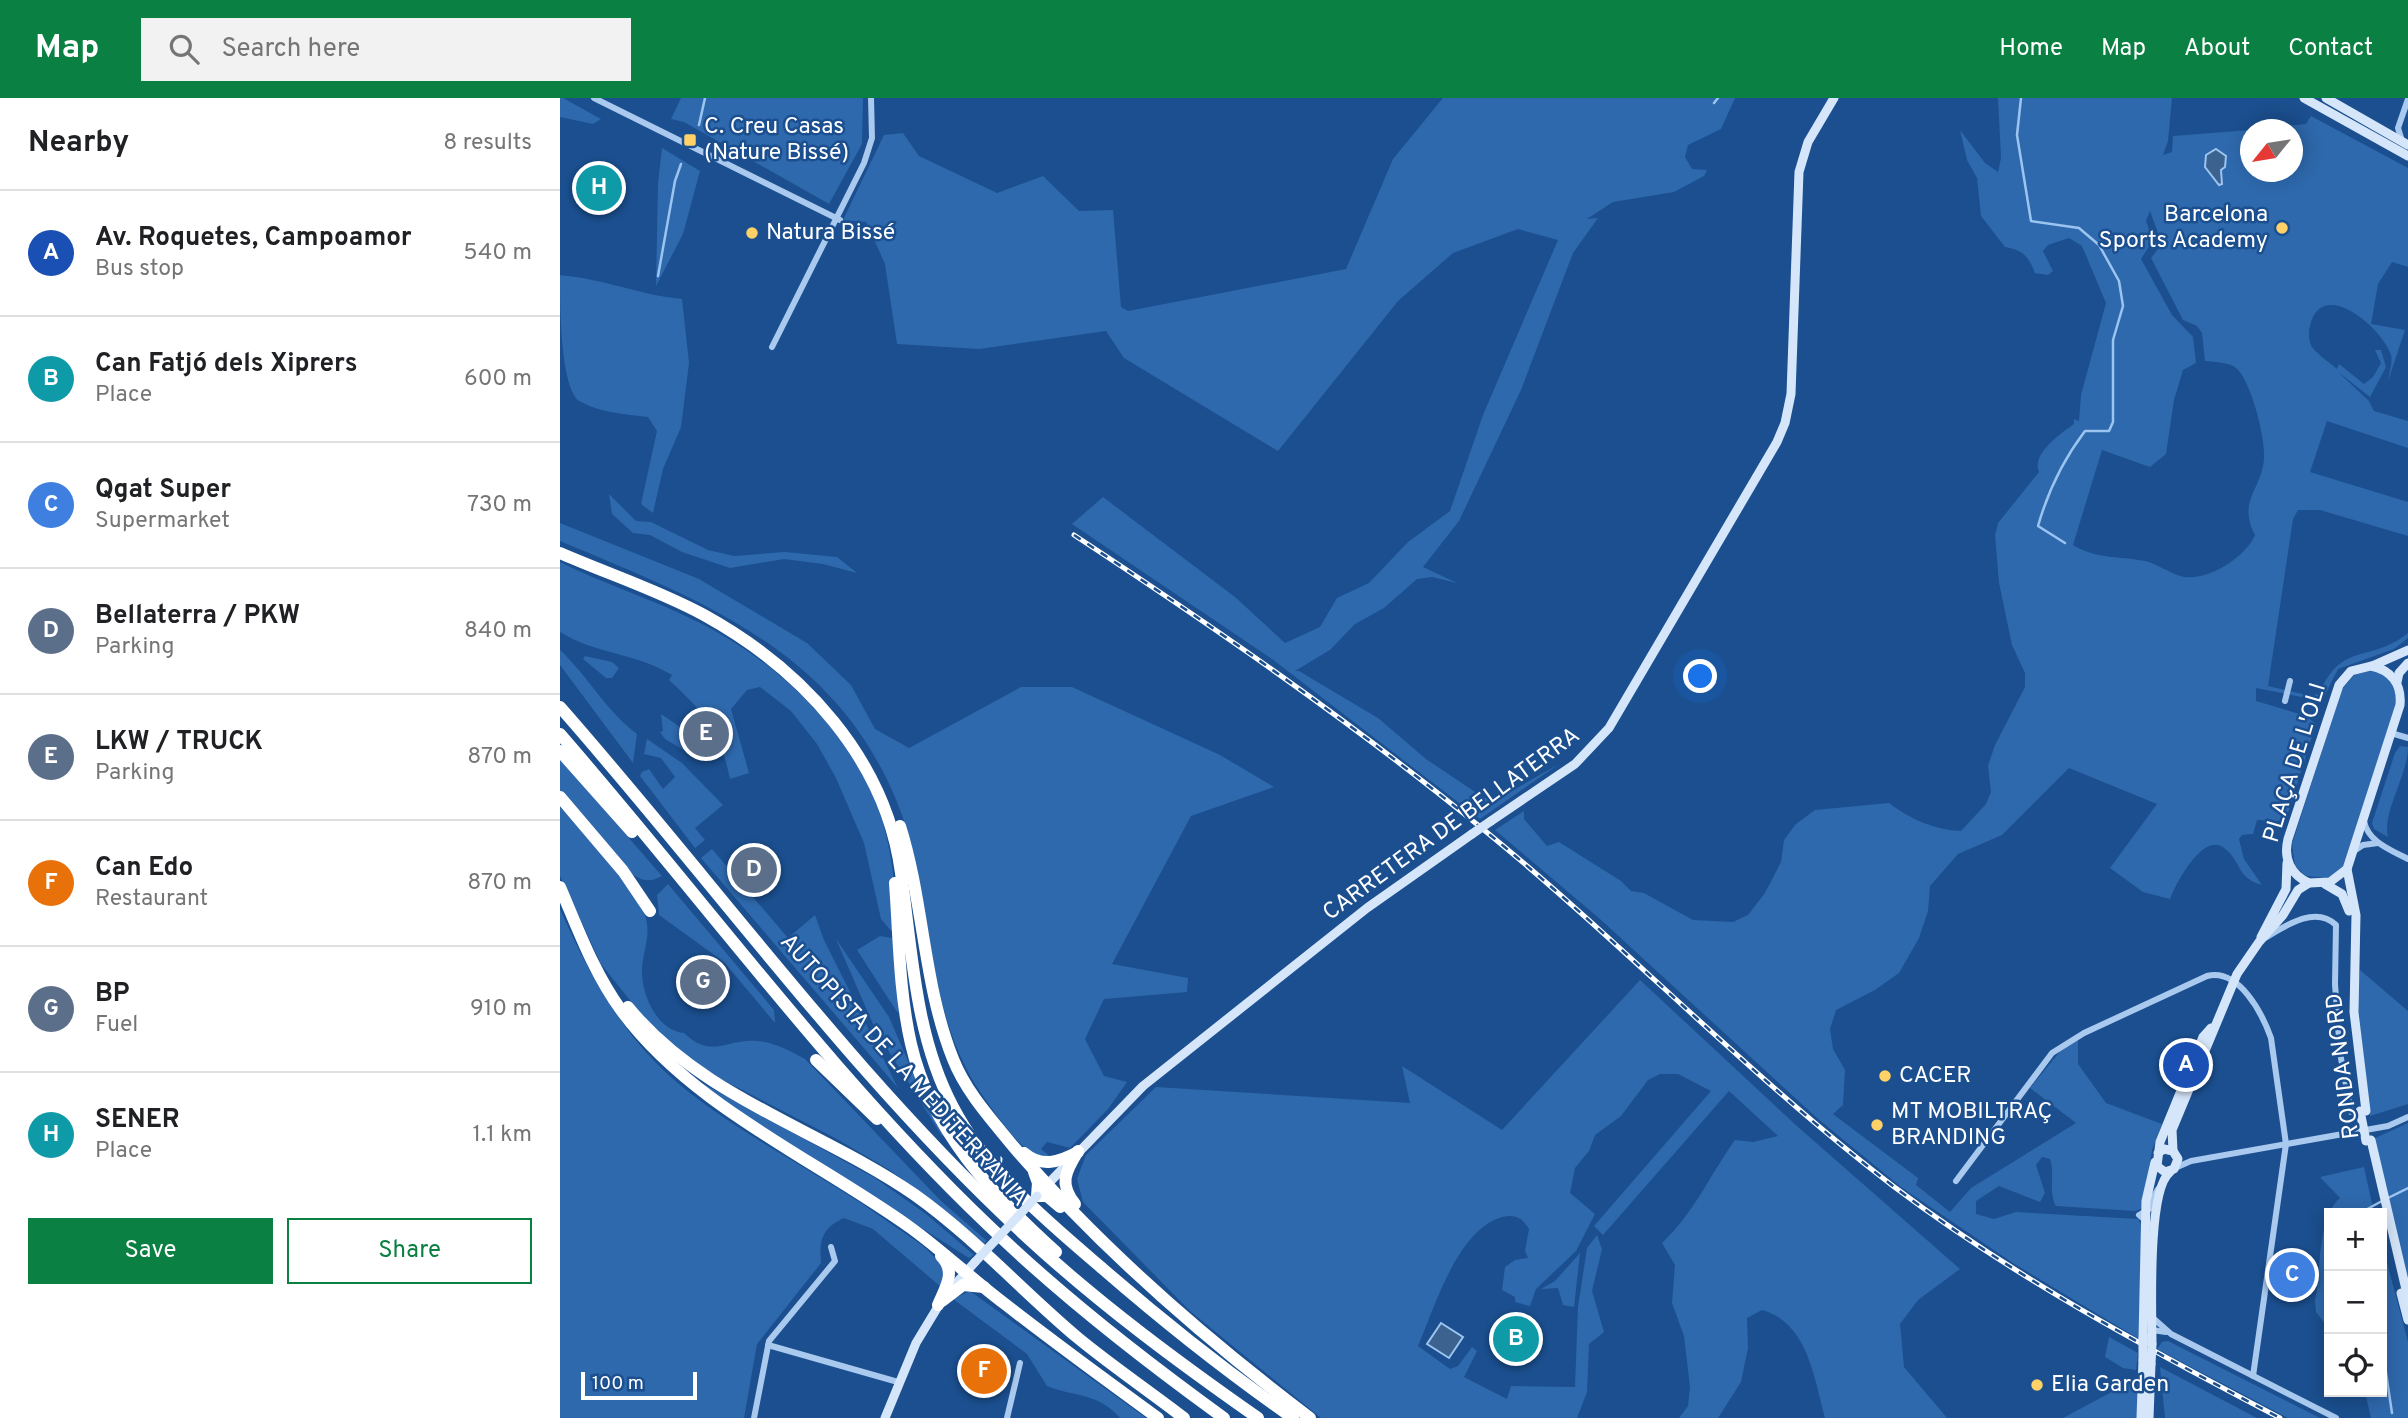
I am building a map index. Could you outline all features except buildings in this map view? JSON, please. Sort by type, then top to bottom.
[{"type":"highway","points":[[560,553],[701,614],[770,658],[850,733],[885,788],[911,867],[934,995],[949,1049],[967,1086],[1030,1166],[1105,1243],[1195,1326],[1310,1418]]},
{"type":"highway","points":[[813,697],[849,741],[877,786],[887,809],[901,869],[925,1032],[936,1071],[961,1123],[1004,1177],[1066,1237],[1210,1356],[1293,1418]]},
{"type":"highway","name":"AUTOPISTA DE LA MEDITERRÀNIA","points":[[560,707],[796,987],[962,1172],[1070,1276],[1161,1350],[1258,1418]]},
{"type":"highway","name":"AUTOPISTA DE LA MEDITERRÀNIA","points":[[560,734],[749,962],[930,1167],[1047,1279],[1132,1349],[1224,1418]]},
{"type":"highway","points":[[849,741],[878,803],[888,835],[906,1020],[921,1079],[935,1111],[957,1147],[1000,1198],[1161,1350]]},
{"type":"highway","points":[[560,751],[699,912],[749,962]]},
{"type":"highway","points":[[560,796],[623,871],[650,911]]},
{"type":"highway","points":[[560,887],[608,992],[634,1027],[665,1061],[727,1109],[961,1259],[971,1267],[988,1290],[1158,1418]]},
{"type":"highway","points":[[575,921],[615,990],[663,1043],[721,1086],[858,1159],[918,1197],[1079,1339],[1184,1418]]},
{"type":"highway","points":[[817,1060],[930,1167]]},
{"type":"highway","points":[[1009,1141],[1028,1157],[1044,1162],[1060,1161],[1078,1152]]},
{"type":"highway","points":[[1078,1152],[1064,1176],[1064,1186],[1105,1243]]},
{"type":"highway","points":[[1030,1166],[1038,1183],[1037,1196],[1051,1199],[1101,1246],[1134,1270]]},
{"type":"highway","points":[[913,1230],[950,1268],[949,1280],[940,1303]]},
{"type":"highway","points":[[940,1303],[963,1285],[988,1290]]},
{"type":"street","points":[[594,98],[838,220]]},
{"type":"street","points":[[772,346],[838,220],[869,151],[873,121],[872,98]]},
{"type":"street","name":"CARRETERA DE BELLATERRA","points":[[885,1418],[898,1382],[940,1303],[1048,1184],[1143,1086],[1367,908],[1575,764],[1609,728],[1777,442],[1787,415],[1792,383],[1799,172],[1808,142],[1834,98]]},
{"type":"street","points":[[2304,98],[2408,156]]},
{"type":"street","points":[[2326,98],[2405,143]]},
{"type":"street","points":[[2405,143],[2398,128],[2408,99]]},
{"type":"street","name":"PLAÇA DE L'OLI","points":[[2309,883],[2294,873],[2287,859],[2287,845],[2339,685],[2351,671],[2371,666],[2408,650]]},
{"type":"street","points":[[2259,942],[2283,915],[2298,890],[2309,883],[2323,884],[2334,880],[2347,869],[2400,705],[2397,682],[2399,673],[2408,663]]},
{"type":"street","points":[[2371,666],[2388,672],[2397,682]]},
{"type":"street","points":[[2285,701],[2290,681]]},
{"type":"street","points":[[2391,733],[2408,738]]},
{"type":"street","points":[[2364,818],[2368,832],[2378,843],[2408,859]]},
{"type":"street","points":[[2353,852],[2363,845],[2378,843]]},
{"type":"street","points":[[2172,1170],[2178,1159],[2173,1151],[2172,1130],[2233,982],[2259,942],[2286,889],[2287,859]]},
{"type":"street","name":"RONDA NORD","points":[[2347,869],[2356,915],[2354,1012],[2359,1111]]},
{"type":"street","name":"RONDA NORD","points":[[2323,884],[2342,894],[2350,913],[2348,1019],[2359,1111],[2369,1140],[2382,1208]]},
{"type":"street","points":[[2259,942],[2307,917],[2330,919],[2336,925],[2340,1053],[2359,1111]]},
{"type":"street","points":[[1956,1181],[2052,1052],[2084,1033],[2207,976],[2225,976],[2259,1008],[2271,1038],[2286,1144],[2253,1376]]},
{"type":"street","points":[[2145,1418],[2146,1216],[2165,1126],[2203,1037],[2214,1024]]},
{"type":"street","points":[[2152,1270],[2146,1216],[2163,1177],[2172,1170],[2191,1161],[2388,1126],[2408,1117]]},
{"type":"street","points":[[2157,1156],[2164,1149],[2173,1151]]},
{"type":"street","points":[[2157,1156],[2161,1170],[2172,1170]]},
{"type":"street","points":[[2147,1341],[2152,1330],[2152,1270],[2158,1189]]},
{"type":"street","name":"RONDA NORD","points":[[2387,1228],[2408,1298]]},
{"type":"street","name":"RONDA NORD","points":[[2387,1232],[2408,1320]]},
{"type":"street","points":[[754,1418],[768,1345],[777,1328],[835,1261],[831,1247]]},
{"type":"street","points":[[2152,1316],[2171,1334]]},
{"type":"street","points":[[2152,1330],[2171,1334],[2336,1418]]},
{"type":"street","points":[[768,1345],[898,1382]]},
{"type":"street","points":[[1007,1418],[1020,1363]]},
{"type":"street","points":[[2145,1418],[2142,1377],[2147,1363]]},
{"type":"shaded area","points":[[560,98],[601,119],[593,124],[560,117]]},
{"type":"shaded area","points":[[681,98],[863,98],[862,144],[829,204],[684,122],[671,119]]},
{"type":"shaded area","points":[[1443,98],[1735,98],[1721,129],[1688,145],[1685,157],[1692,169],[1707,170],[1704,176],[1674,192],[1613,202],[1587,219],[1598,218],[1573,253],[1521,390],[1459,521],[1423,567],[1457,583],[1432,577],[1417,579],[1384,608],[1355,624],[1330,650],[1295,671],[1378,718],[1426,759],[1484,798],[1498,799],[1559,764],[1480,819],[1272,659],[1072,524],[1103,497],[1235,597],[1285,643],[1320,627],[1337,598],[1369,583],[1408,542],[1450,511],[1483,415],[1558,240],[1518,229],[1453,253],[1398,301],[1278,451],[1124,358],[1106,331],[979,349],[897,344],[885,264],[866,222],[843,220],[884,135],[903,133],[919,156],[997,193],[1043,176],[1079,211],[1113,210],[1121,307],[1128,311],[1346,269],[1393,159]]},
{"type":"shaded area","points":[[1998,98],[2172,98],[2168,141],[2163,155],[2172,152],[2173,136],[2240,131],[2240,182],[2303,182],[2303,124],[2311,116],[2408,168],[2408,267],[2392,262],[2378,284],[2371,324],[2405,330],[2388,381],[2391,355],[2376,332],[2351,311],[2338,306],[2326,306],[2316,312],[2309,334],[2311,345],[2317,353],[2337,369],[2339,364],[2364,384],[2373,377],[2381,363],[2375,350],[2381,350],[2386,367],[2370,397],[2337,371],[2369,401],[2374,411],[2408,421],[2408,448],[2327,421],[2310,472],[2408,502],[2408,536],[2320,510],[2298,510],[2293,519],[2268,686],[2311,696],[2319,694],[2328,677],[2347,659],[2381,648],[2408,633],[2408,638],[2394,649],[2338,669],[2322,701],[2256,688],[2256,701],[2306,716],[2316,724],[2287,816],[2279,821],[2257,820],[2253,834],[2242,835],[2239,839],[2244,859],[2262,885],[2247,878],[2230,853],[2216,845],[2207,847],[2191,862],[2170,899],[2143,892],[2110,868],[2157,804],[2069,768],[2002,835],[1958,854],[1930,886],[1928,911],[1919,938],[1899,973],[1875,990],[1836,1010],[1830,1029],[1833,1049],[1845,1070],[1843,1105],[1833,1114],[1918,1178],[1916,1185],[1950,1212],[1971,1188],[2076,1123],[2030,1088],[2062,1049],[2078,1039],[2078,1064],[2106,1103],[2162,1124],[2152,1150],[2143,1208],[2135,1211],[2056,1206],[2052,1195],[2050,1159],[2042,1157],[2036,1165],[2045,1193],[2040,1202],[1999,1186],[1976,1201],[1976,1214],[1994,1219],[2016,1212],[2138,1219],[2142,1226],[2139,1339],[2013,1263],[1901,1187],[1817,1118],[1600,919],[1495,830],[1524,811],[1524,819],[1547,846],[1559,842],[1621,881],[1631,891],[1644,893],[1693,920],[1733,922],[1748,915],[1765,893],[1781,862],[1784,840],[1796,824],[1815,810],[1889,803],[1923,823],[1961,831],[1986,804],[1991,792],[1988,766],[1995,745],[2025,687],[2025,673],[2012,645],[1999,583],[1995,535],[1998,523],[2039,472],[2039,458],[2043,451],[2074,424],[2074,419],[2079,421],[2081,395],[2106,303],[2082,246],[2069,238],[2048,245],[2043,251],[2053,271],[2048,275],[2035,273],[2024,255],[2005,247],[1981,216],[1977,178],[1967,160],[1960,130],[1985,163],[1998,172],[2001,158]],"holes":[[[2150,211],[2162,244],[2151,258],[2183,320],[2197,326],[2202,333],[2205,361],[2229,365],[2242,375],[2256,411],[2264,450],[2262,469],[2249,504],[2250,523],[2255,535],[2234,560],[2201,576],[2180,576],[2145,561],[2099,555],[2073,545],[2102,450],[2150,467],[2166,454],[2174,400],[2183,370],[2196,363],[2193,337],[2172,315],[2141,259],[2153,240],[2146,221]]]},
{"type":"shaded area","points":[[662,148],[700,171],[683,234],[656,286],[658,183]]},
{"type":"shaded area","points":[[2216,149],[2226,156],[2225,167],[2221,170],[2222,184],[2219,185],[2205,167],[2206,155]]},
{"type":"shaded area","points":[[560,275],[682,299],[689,363],[681,427],[663,469],[653,513],[641,504],[657,431],[648,417],[596,408],[579,401],[573,392],[562,343]]},
{"type":"shaded area","points":[[609,494],[636,521],[651,522],[708,550],[734,556],[785,552],[837,557],[857,573],[823,564],[784,559],[730,568],[682,552],[650,535],[633,533],[612,514]]},
{"type":"shaded area","points":[[560,523],[699,579],[807,643],[851,685],[875,729],[909,748],[1021,687],[1072,687],[1220,755],[1274,787],[1191,816],[1112,964],[1188,978],[1187,992],[1104,999],[1085,1039],[1104,1076],[1127,1082],[1108,1109],[1070,1148],[1047,1142],[1041,1149],[1051,1157],[1044,1157],[1026,1149],[997,1115],[966,1068],[952,1037],[942,1004],[917,868],[897,802],[870,749],[838,705],[800,668],[758,636],[663,585],[560,541]]},
{"type":"shaded area","points":[[560,562],[679,613],[727,638],[785,680],[835,733],[856,762],[884,827],[893,872],[901,1011],[897,1012],[857,950],[880,936],[892,938],[892,932],[881,919],[864,843],[836,778],[817,744],[791,711],[760,687],[747,690],[731,709],[749,773],[730,779],[716,735],[701,713],[669,680],[672,675],[644,662],[587,645],[560,632]]},
{"type":"shaded area","points":[[560,650],[616,715],[637,734],[633,763],[560,665]]},
{"type":"shaded area","points":[[585,656],[612,662],[619,668],[612,678],[606,678],[583,659]]},
{"type":"shaded area","points":[[2369,669],[2389,680],[2397,701],[2343,867],[2328,878],[2306,876],[2295,866],[2292,844],[2342,689],[2357,672]]},
{"type":"shaded area","points":[[661,714],[680,727],[691,750],[687,752],[665,739],[660,732],[663,731]]},
{"type":"shaded area","points":[[647,739],[682,763],[723,805],[695,828],[705,840],[695,848],[640,776],[649,769],[663,789],[675,777],[661,758],[644,754]]},
{"type":"shaded area","points":[[2400,746],[2408,747],[2407,758],[2389,816],[2388,837],[2374,829],[2372,823],[2395,753]]},
{"type":"shaded area","points":[[560,759],[662,876],[650,880],[640,879],[608,851],[560,792]]},
{"type":"shaded area","points":[[560,807],[617,870],[644,913],[647,928],[642,964],[643,981],[648,1001],[659,1019],[666,1026],[703,1045],[711,1047],[746,1041],[763,1042],[782,1047],[805,1059],[941,1201],[987,1241],[983,1245],[942,1208],[888,1169],[835,1138],[717,1077],[690,1059],[649,1024],[601,964],[560,876]]},
{"type":"shaded area","points":[[712,849],[788,938],[815,915],[824,940],[898,1088],[701,858]]},
{"type":"shaded area","points":[[668,884],[774,1010],[775,1023],[724,962],[659,915],[657,895]]},
{"type":"shaded area","points":[[560,909],[598,986],[613,1010],[648,1054],[668,1074],[714,1111],[844,1192],[915,1241],[935,1258],[945,1272],[941,1287],[873,1229],[844,1218],[831,1226],[822,1241],[821,1263],[757,1344],[744,1418],[560,1418]]},
{"type":"shaded area","points":[[836,939],[889,1017],[926,1103],[944,1134],[942,1136],[876,1031]]},
{"type":"shaded area","points":[[2360,970],[2408,1011],[2408,1104],[2370,1116],[2357,995]]},
{"type":"shaded area","points":[[1640,980],[1798,1127],[1960,1269],[1918,1300],[1900,1324],[1904,1367],[1947,1418],[1825,1418],[1807,1354],[1799,1339],[1790,1327],[1762,1310],[1747,1318],[1748,1348],[1741,1382],[1718,1418],[1679,1418],[1688,1406],[1690,1387],[1684,1336],[1672,1303],[1675,1265],[1662,1243],[1693,1206],[1735,1140],[1753,1142],[1778,1136],[1729,1091],[1603,1235],[1594,1226],[1711,1091],[1678,1074],[1660,1074],[1648,1080],[1621,1116],[1595,1135],[1589,1151],[1575,1168],[1570,1193],[1595,1214],[1576,1251],[1536,1289],[1530,1306],[1515,1302],[1515,1297],[1502,1290],[1505,1267],[1515,1260],[1528,1258],[1525,1251],[1529,1229],[1518,1218],[1502,1217],[1486,1225],[1472,1237],[1460,1253],[1440,1291],[1418,1346],[1450,1369],[1458,1366],[1472,1347],[1477,1351],[1464,1377],[1507,1399],[1511,1386],[1575,1387],[1578,1307],[1587,1248],[1597,1235],[1602,1249],[1592,1291],[1604,1332],[1589,1344],[1587,1392],[1577,1418],[1321,1418],[1190,1311],[1083,1202],[1077,1179],[1086,1155],[1156,1087],[1410,1103],[1402,1066],[1502,1130]]},
{"type":"shaded area","points":[[700,1082],[875,1178],[926,1214],[974,1255],[969,1258],[719,1100]]},
{"type":"shaded area","points":[[2408,1123],[2408,1289],[2371,1140]]},
{"type":"shaded area","points":[[2364,1167],[2373,1208],[2332,1208],[2340,1198],[2320,1177]]},
{"type":"shaded area","points":[[2324,1232],[2324,1322],[2316,1312],[2315,1301]]},
{"type":"shaded area","points":[[1580,1253],[1574,1307],[1563,1305],[1558,1288],[1541,1289],[1555,1281]]},
{"type":"shaded area","points":[[2387,1263],[2408,1342],[2408,1418],[2371,1418],[2366,1397],[2387,1397]]},
{"type":"shaded area","points":[[970,1291],[1146,1418],[1120,1418],[1095,1400],[1047,1386],[1027,1354],[953,1299]]},
{"type":"shaded area","points":[[1441,1323],[1463,1337],[1449,1358],[1427,1344]]},
{"type":"shaded area","points":[[2109,1337],[2138,1353],[2136,1370],[2123,1368],[2105,1357]]},
{"type":"shaded area","points":[[2168,1341],[2320,1418],[2288,1418],[2157,1349],[2162,1342]]},
{"type":"shaded area","points":[[2160,1367],[2257,1418],[2165,1418]]},
{"type":"shaded area","points":[[2132,1381],[2138,1390],[2137,1418],[2063,1418]]},
{"type":"waterway","points":[[699,125],[705,98]]},
{"type":"waterway","points":[[1714,103],[1718,98]]},
{"type":"waterway","points":[[2021,98],[2017,135],[2031,221],[2079,228],[2099,245],[2119,281],[2123,306],[2113,340],[2113,422],[2109,431],[2085,431],[2077,442],[2057,476],[2038,526],[2065,543]]},
{"type":"waterway","points":[[658,276],[675,181],[681,164]]},
{"type":"waterway","points":[[2388,1198],[2408,1188]]},
{"type":"waterway","points":[[2369,1208],[2382,1201]]},
{"type":"waterway","points":[[2387,1380],[2392,1413]]},
{"type":"railway","points":[[1074,535],[1282,677],[1435,790],[1587,918],[1788,1100],[1893,1186],[2033,1281],[2131,1338],[2280,1418]]},
{"type":"place","name":"C. Creu Casas (Nature Bissé)","points":[[690,140]]},
{"type":"place","name":"SENER","points":[[599,188]]},
{"type":"place","name":"Barcelona Sports Academy","points":[[2282,228]]},
{"type":"place","name":"Natura Bissé","points":[[752,233]]},
{"type":"place","name":"LKW / TRUCK","points":[[706,734]]},
{"type":"place","name":"Bellaterra / PKW","points":[[754,870]]},
{"type":"place","name":"BP","points":[[703,982]]},
{"type":"place","name":"Av. Roquetes, Campoamor","points":[[2186,1065]]},
{"type":"place","name":"CACER","points":[[1885,1076]]},
{"type":"place","name":"MT MOBILTRAÇ BRANDING","points":[[1877,1125]]},
{"type":"place","name":"Qgat Super","points":[[2292,1275]]},
{"type":"place","name":"Can Fatjó dels Xiprers","points":[[1516,1339]]},
{"type":"place","name":"Can Edo","points":[[984,1371]]},
{"type":"place","name":"Elia Garden","points":[[2037,1385]]}]
